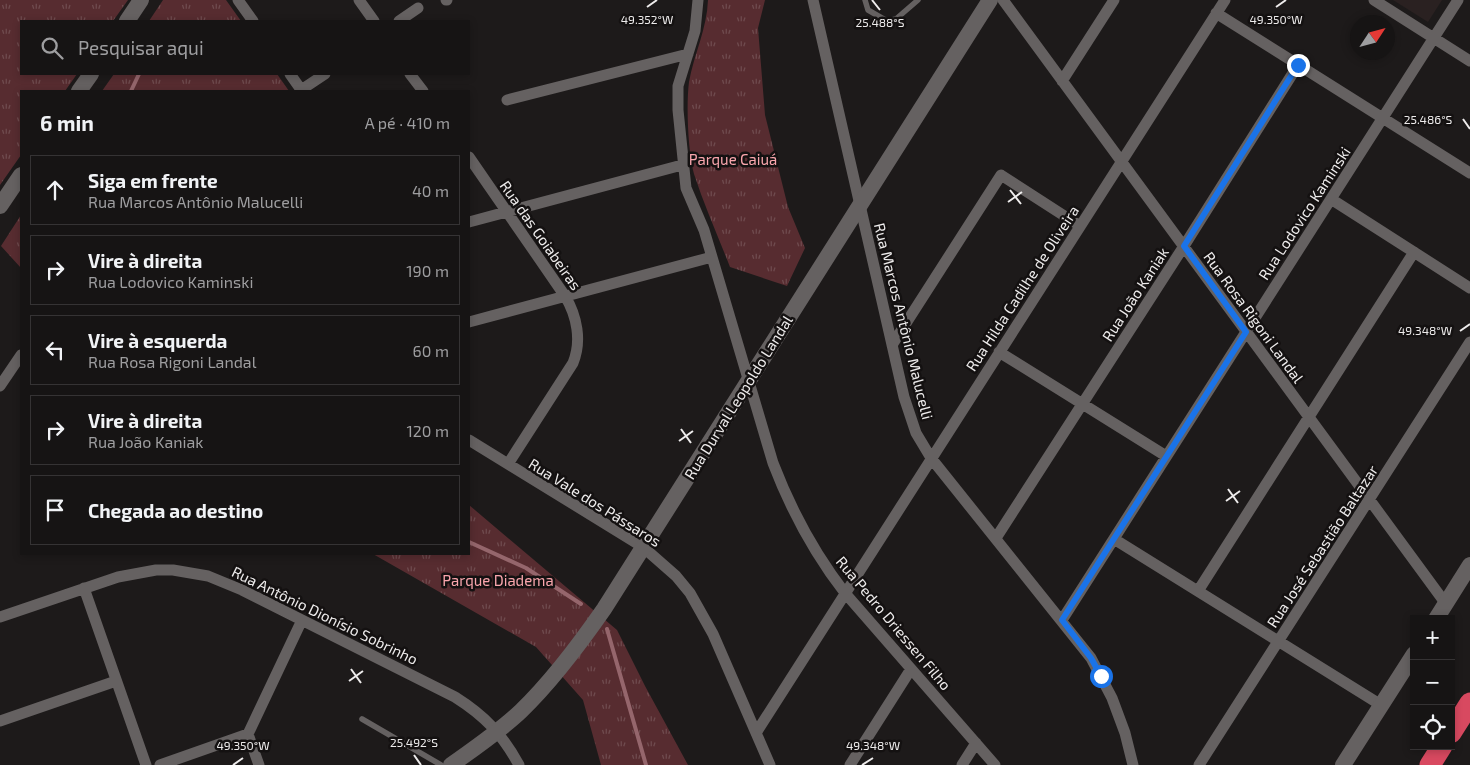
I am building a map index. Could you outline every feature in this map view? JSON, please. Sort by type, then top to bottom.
[{"type":"highway","points":[[1455,726],[1470,703]]},
{"type":"highway","points":[[1430,765],[1439,750]]},
{"type":"street","points":[[128,20],[141,0]]},
{"type":"street","points":[[238,0],[252,20]]},
{"type":"street","points":[[359,0],[373,20]]},
{"type":"street","name":"Rua Pedro Driessen Filho","points":[[698,0],[695,31],[678,86],[677,98],[682,165],[688,194],[704,230],[773,463],[791,506],[816,553],[845,593],[995,765]]},
{"type":"street","name":"Rua Marcos Antônio Malucelli","points":[[813,0],[909,415],[921,442],[931,458],[1091,658],[1112,698],[1125,733],[1133,765]]},
{"type":"street","name":"Rua Durval Leopoldo Landal","points":[[451,765],[498,731],[521,711],[568,658],[604,609],[990,0]]},
{"type":"street","name":"Rua Rosa Rigoni Landal","points":[[1003,0],[1446,604]]},
{"type":"street","points":[[1062,81],[1114,0]]},
{"type":"street","name":"Rua Hilda Cadilhe de Oliveira","points":[[756,733],[1225,0]]},
{"type":"street","points":[[1374,0],[1470,61]]},
{"type":"street","name":"Rua Lodovico Kaminski","points":[[1062,620],[1458,0]]},
{"type":"street","points":[[400,20],[418,8]]},
{"type":"street","points":[[1216,13],[1470,173]]},
{"type":"street","points":[[507,100],[688,54]]},
{"type":"street","name":"Rua João Kaniak","points":[[996,538],[1298,65]]},
{"type":"street","points":[[80,90],[90,75]]},
{"type":"street","points":[[291,75],[301,90]]},
{"type":"street","points":[[303,90],[324,75]]},
{"type":"street","points":[[411,75],[422,90]]},
{"type":"street","name":"Rua das Goiabeiras","points":[[470,158],[565,296],[574,314],[578,342],[577,354],[569,372],[508,464]]},
{"type":"street","points":[[470,222],[682,165]]},
{"type":"street","points":[[892,345],[1001,175],[1080,226]]},
{"type":"street","points":[[0,206],[20,176]]},
{"type":"street","points":[[1331,199],[1470,288]]},
{"type":"street","points":[[1198,591],[1414,252]]},
{"type":"street","points":[[470,322],[712,256]]},
{"type":"street","name":"Rua José Sebastião Baltazar","points":[[1199,765],[1470,342]]},
{"type":"street","points":[[999,352],[1166,456]]},
{"type":"street","points":[[0,386],[20,356]]},
{"type":"street","name":"Rua Vale dos Pássaros","points":[[470,441],[643,547],[676,576],[702,612],[770,765]]},
{"type":"street","points":[[1114,539],[1381,705]]},
{"type":"street","points":[[1439,615],[1470,566]]},
{"type":"street","name":"Rua Antônio Dionísio Sobrinho","points":[[0,617],[84,588],[135,573],[173,570],[192,573],[226,583],[455,697],[471,707],[498,731],[519,765]]},
{"type":"street","points":[[84,588],[146,765]]},
{"type":"street","points":[[259,765],[248,734],[302,620]]},
{"type":"street","points":[[1343,765],[1410,660]]},
{"type":"street","points":[[850,765],[911,669]]},
{"type":"street","points":[[0,721],[116,681]]},
{"type":"street","points":[[160,765],[248,734]]},
{"type":"street","points":[[962,765],[976,743]]},
{"type":"lane","points":[[865,0],[868,10],[887,21],[896,20],[918,0]]},
{"type":"lane","points":[[362,718],[441,765]]},
{"type":"shaded area","points":[[1393,0],[1442,0],[1428,22]]},
{"type":"green space","points":[[0,0],[128,0],[114,20],[20,20],[20,75],[76,75],[66,90],[20,90],[20,156],[0,185]]},
{"type":"green space","points":[[163,0],[226,0],[240,20],[150,20]]},
{"type":"green space","name":"Parque Caiuá","points":[[708,0],[765,0],[758,28],[765,115],[788,207],[805,248],[787,286],[730,267],[694,174],[689,141],[688,92],[691,72],[703,31]]},
{"type":"green space","points":[[113,75],[278,75],[288,90],[103,90]]},
{"type":"green space","points":[[20,217],[20,267],[1,246]]},
{"type":"green space","name":"Parque Diadema","points":[[470,506],[617,630],[688,765],[601,765],[583,700],[536,647],[375,555],[470,555]]},
{"type":"waterway","points":[[131,90],[139,75]]},
{"type":"waterway","points":[[470,542],[526,568],[581,604]]},
{"type":"waterway","points":[[607,629],[646,765]]},
{"type":"route","points":[[1101,676],[1091,658],[1062,620],[1246,332],[1184,246],[1298,65]]}]
